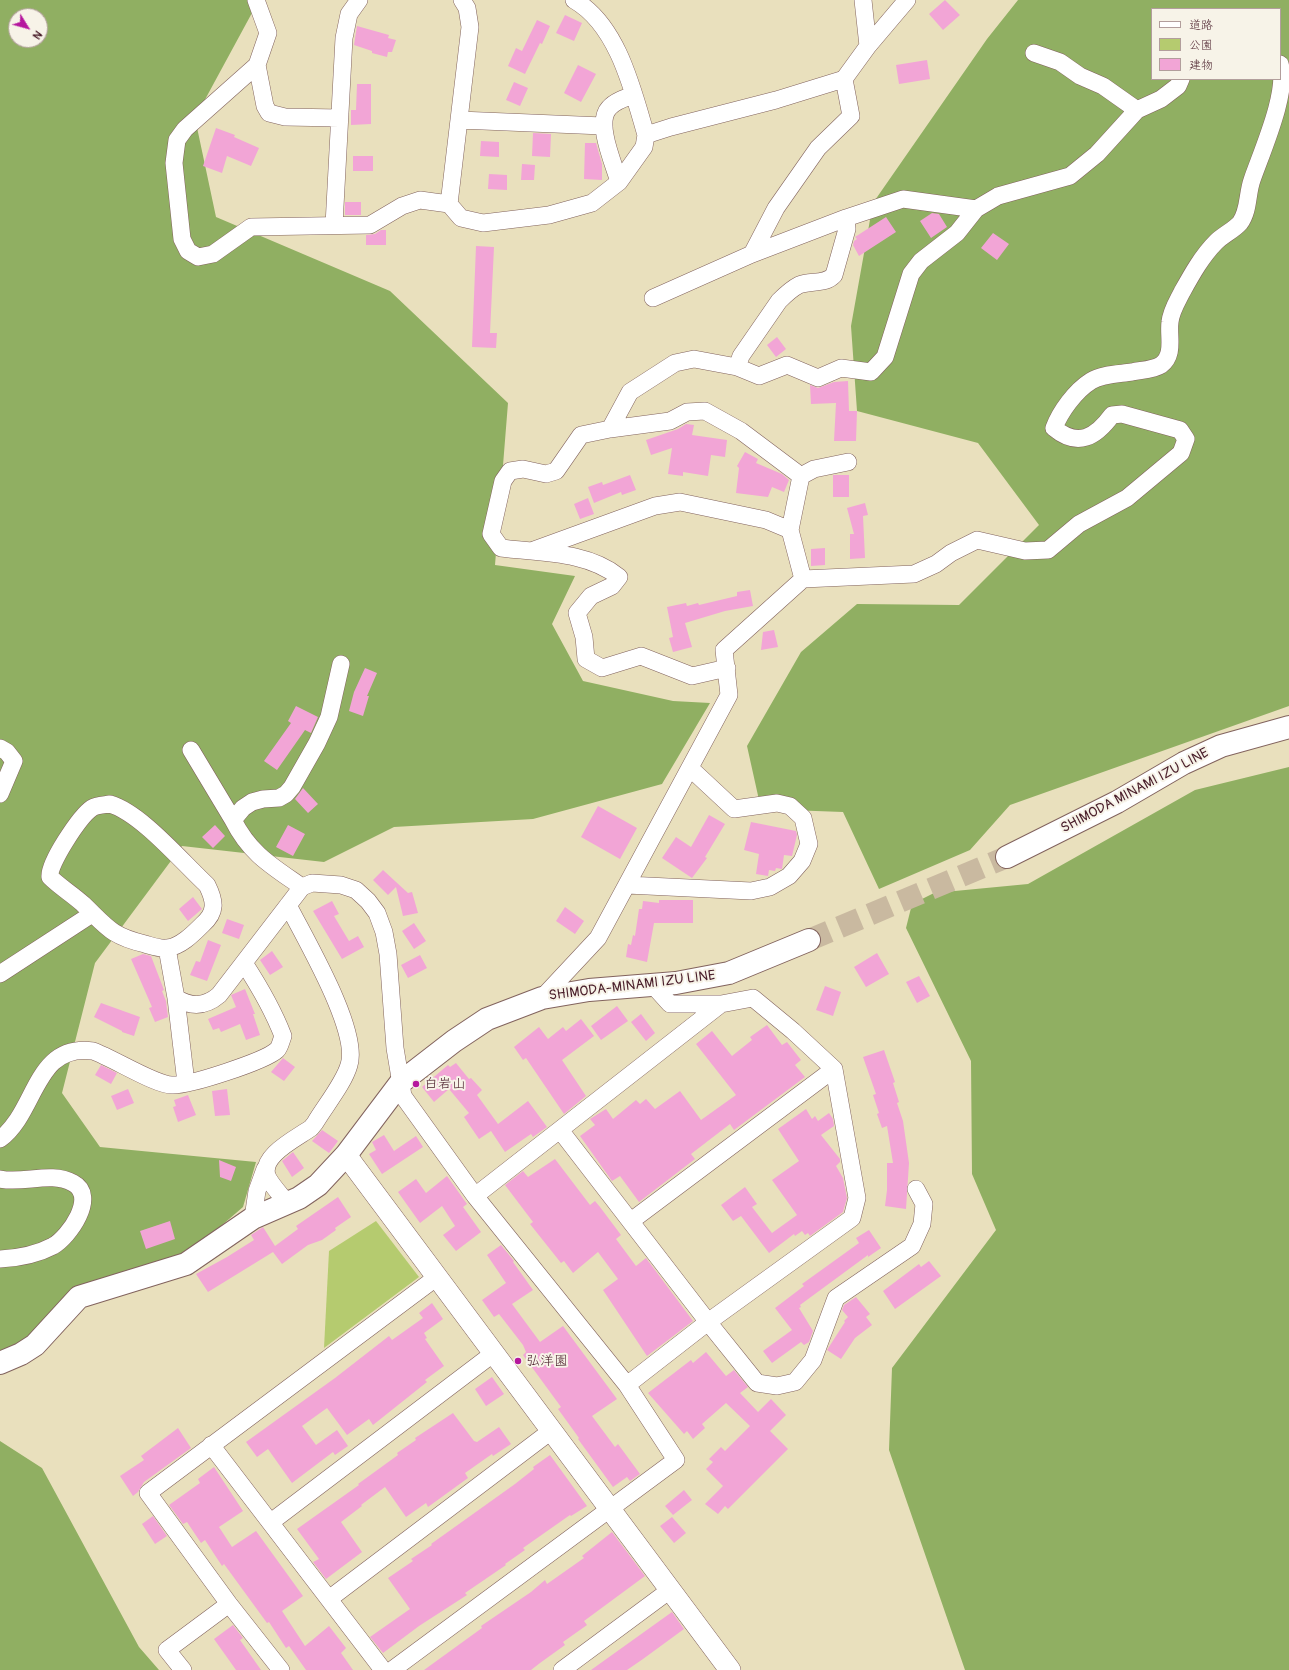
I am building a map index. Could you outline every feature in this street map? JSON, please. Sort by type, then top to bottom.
[{"type":"main road","name":"SHIMODA MINAMI IZU LINE","points":[[1007,857],[1117,802],[1184,762],[1221,746],[1289,727]]},
{"type":"main road","name":"SHIMODA-MINAMI IZU LINE","points":[[0,1363],[21,1354],[35,1345],[79,1297],[186,1264],[253,1218],[287,1204],[318,1184],[346,1154],[401,1082],[454,1040],[487,1019],[542,998],[589,990],[676,982],[729,973],[809,940]]},
{"type":"street","points":[[256,0],[268,33],[257,65],[185,129],[177,140],[174,163],[182,239],[188,251],[198,257],[213,254],[251,226],[370,224],[402,206],[420,200],[449,204],[461,218],[483,223],[549,215],[592,204],[619,182],[644,147],[646,135],[634,95],[621,60],[601,25],[583,5],[574,0]]},
{"type":"street","points":[[334,225],[344,38],[350,14],[359,0]]},
{"type":"street","points":[[449,204],[470,27],[467,8],[462,0]]},
{"type":"street","points":[[863,0],[868,46]]},
{"type":"street","points":[[646,135],[671,127],[776,100],[844,79],[868,46],[907,0]]},
{"type":"street","points":[[1034,53],[1060,62],[1080,76],[1104,86],[1137,110]]},
{"type":"street","points":[[257,65],[265,106],[269,113],[285,117],[339,118]]},
{"type":"street","points":[[542,998],[598,938],[729,695],[724,650],[803,579],[914,574],[936,564],[951,553],[977,540],[1025,551],[1048,550],[1079,524],[1127,498],[1181,453],[1186,439],[1180,430],[1122,414],[1112,415],[1102,428],[1092,436],[1076,439],[1063,435],[1054,428],[1058,416],[1091,381],[1106,376],[1154,368],[1162,364],[1170,352],[1170,323],[1173,308],[1203,257],[1216,241],[1239,224],[1246,212],[1248,191],[1282,112],[1287,88],[1285,71],[1281,65]]},
{"type":"street","points":[[752,254],[776,208],[818,148],[851,116],[844,79]]},
{"type":"street","points":[[610,429],[630,392],[675,363],[694,359],[737,367],[759,376],[787,366],[818,378],[841,368],[871,372],[884,357],[911,274],[921,261],[957,233],[976,208],[998,196],[1070,176],[1097,154],[1137,110],[1161,99],[1178,86],[1181,80]]},
{"type":"street","points":[[619,182],[603,126],[608,108],[617,102],[634,95]]},
{"type":"street","points":[[459,120],[603,126]]},
{"type":"street","points":[[653,298],[752,254],[846,218],[903,199],[976,208]]},
{"type":"street","points":[[737,367],[741,356],[786,293],[800,285],[829,280],[834,275],[847,229],[846,218]]},
{"type":"street","points":[[727,668],[692,676],[641,656],[602,668],[586,660],[584,637],[577,613],[591,596],[612,586],[618,577],[607,568],[577,557],[501,548],[491,534],[503,481],[510,471],[523,468],[546,474],[556,470],[581,435],[610,429],[670,422],[687,412],[705,411],[741,431],[801,476]]},
{"type":"street","points":[[801,476],[814,469],[848,462]]},
{"type":"street","points":[[801,476],[790,530],[803,579]]},
{"type":"street","points":[[530,552],[655,506],[680,502],[766,520],[790,530]]},
{"type":"street","points":[[233,820],[243,808],[252,802],[263,799],[278,798],[286,794],[292,787],[318,743],[329,717],[342,664]]},
{"type":"street","points":[[0,748],[7,752],[14,761],[0,794]]},
{"type":"street","points":[[190,750],[233,820],[242,838],[254,851],[302,887]]},
{"type":"street","points":[[627,885],[751,891],[770,887],[789,876],[802,861],[809,844],[803,818],[790,806],[777,803],[734,809],[690,768]]},
{"type":"street","points":[[110,804],[124,810],[207,885],[213,896],[215,906],[212,914],[204,924],[178,944],[167,948],[122,938],[112,932],[83,904],[50,877],[49,871],[54,859],[83,816],[92,808],[110,804]]},
{"type":"street","points":[[176,998],[195,1005],[202,1005],[213,1000],[244,963],[302,887],[312,883],[341,885],[356,890],[368,901],[377,913],[384,932],[388,954],[395,1048],[403,1096],[475,1196],[626,1385],[676,1460],[392,1670]]},
{"type":"street","points":[[253,1218],[257,1191],[266,1164],[277,1151],[311,1128],[315,1123],[345,1076],[350,1064],[352,1049],[340,1012],[288,905]]},
{"type":"street","points":[[0,974],[92,914]]},
{"type":"street","points":[[167,948],[176,998],[186,1083]]},
{"type":"street","points":[[0,1139],[15,1122],[48,1067],[60,1055],[81,1050],[93,1051],[162,1083],[172,1086],[241,1067],[268,1056],[278,1049],[283,1036],[278,1022],[260,988],[244,963]]},
{"type":"street","points":[[626,1385],[708,1322],[852,1218],[857,1198],[834,1069],[793,1031],[752,998],[721,1004],[670,1004],[652,984]]},
{"type":"street","points":[[475,1196],[721,1004]]},
{"type":"street","points":[[631,1221],[834,1069]]},
{"type":"street","points":[[560,1130],[757,1383],[777,1386],[794,1382],[813,1360],[836,1298],[912,1246],[922,1224],[924,1204],[916,1189]]},
{"type":"street","points":[[346,1154],[730,1670]]},
{"type":"street","points":[[265,1169],[268,1178],[287,1204]]},
{"type":"street","points":[[0,1179],[24,1181],[54,1178],[65,1179],[75,1184],[81,1193],[83,1202],[79,1216],[70,1232],[54,1245],[38,1253],[23,1257],[0,1259]]},
{"type":"street","points":[[280,1670],[229,1604],[148,1493],[437,1277]]},
{"type":"street","points":[[271,1522],[494,1354]]},
{"type":"street","points":[[329,1599],[552,1431]]},
{"type":"street","points":[[211,1445],[383,1670]]},
{"type":"street","points":[[562,1670],[670,1590]]},
{"type":"street","points":[[183,1670],[167,1650],[229,1604]]},
{"type":"green space","points":[[0,0],[259,0],[195,118],[216,217],[390,291],[508,403],[495,565],[575,576],[552,624],[583,681],[673,701],[710,703],[662,784],[533,819],[394,827],[324,862],[182,846],[95,963],[62,1093],[100,1147],[256,1162],[243,1207],[170,1270],[79,1297],[0,1362]]},
{"type":"green space","points":[[1018,0],[1289,0],[1289,706],[1010,805],[970,850],[879,889],[843,812],[761,809],[747,746],[801,652],[857,604],[959,605],[1039,525],[978,443],[857,411],[851,326],[873,203],[987,39]]},
{"type":"green space","points":[[1289,767],[1289,1670],[965,1670],[889,1450],[892,1368],[996,1230],[972,1174],[971,1061],[906,928],[912,904],[934,893],[1028,884],[1195,790]]},
{"type":"green space","points":[[376,1221],[419,1277],[324,1348],[329,1251]]},
{"type":"green space","points":[[0,1441],[42,1468],[139,1647],[159,1670],[0,1670]]},
{"type":"building","points":[[945,0],[960,15],[943,30],[929,14]]},
{"type":"building","points":[[565,15],[582,23],[574,41],[556,33]]},
{"type":"building","points":[[537,20],[550,26],[542,44],[540,43],[525,74],[508,66],[516,48],[522,51]]},
{"type":"building","points":[[357,26],[389,35],[388,38],[396,40],[392,52],[388,52],[387,57],[372,53],[372,51],[354,45]]},
{"type":"building","points":[[927,60],[930,79],[899,84],[896,65]]},
{"type":"building","points":[[578,65],[596,74],[581,102],[564,93]]},
{"type":"building","points":[[514,82],[528,88],[520,106],[506,100]]},
{"type":"building","points":[[357,84],[371,84],[371,124],[351,125],[351,110],[356,110]]},
{"type":"building","points":[[216,128],[235,135],[234,137],[259,148],[251,166],[227,156],[222,173],[203,166]]},
{"type":"building","points":[[533,133],[551,134],[550,157],[532,156]]},
{"type":"building","points":[[481,141],[499,142],[499,157],[480,156]]},
{"type":"building","points":[[585,143],[596,143],[602,164],[602,180],[584,179]]},
{"type":"building","points":[[353,156],[373,156],[373,171],[353,171]]},
{"type":"building","points":[[522,164],[535,165],[534,180],[521,180]]},
{"type":"building","points":[[489,174],[507,175],[507,190],[488,189]]},
{"type":"building","points":[[345,202],[361,202],[361,215],[345,215]]},
{"type":"building","points":[[932,213],[939,214],[947,227],[931,238],[920,221]]},
{"type":"building","points":[[886,217],[896,232],[859,256],[853,245],[854,241],[857,239],[855,237]]},
{"type":"building","points":[[381,230],[386,230],[386,245],[366,245],[366,235],[375,234]]},
{"type":"building","points":[[993,233],[1009,244],[997,260],[981,248]]},
{"type":"building","points":[[476,246],[494,247],[490,333],[497,333],[496,348],[472,347]]},
{"type":"building","points":[[777,337],[786,349],[776,357],[767,345]]},
{"type":"building","points":[[848,381],[849,411],[857,411],[856,441],[834,441],[836,403],[811,404],[810,385],[818,388],[834,382]]},
{"type":"building","points":[[686,424],[694,425],[692,435],[727,440],[725,457],[711,455],[708,476],[683,472],[683,476],[668,474],[672,448],[651,455],[646,440],[678,429]]},
{"type":"building","points":[[745,452],[758,459],[756,463],[782,474],[789,480],[784,492],[772,487],[768,497],[736,493],[739,468],[737,466]]},
{"type":"building","points":[[630,475],[636,490],[622,495],[621,492],[594,503],[588,487],[602,482],[603,485]]},
{"type":"building","points":[[833,475],[849,475],[849,497],[833,497]]},
{"type":"building","points":[[588,498],[594,514],[580,519],[574,504]]},
{"type":"building","points":[[865,503],[868,515],[863,516],[865,558],[850,559],[850,534],[854,534],[847,508]]},
{"type":"building","points":[[825,548],[825,565],[811,566],[811,549]]},
{"type":"building","points":[[750,590],[753,606],[725,611],[685,623],[692,647],[673,652],[669,638],[673,637],[667,607],[686,603],[687,606],[698,603],[699,605],[737,596],[737,592]]},
{"type":"building","points":[[774,630],[778,647],[761,650],[763,632]]},
{"type":"building","points":[[365,668],[377,673],[367,696],[369,696],[363,716],[349,711],[354,692]]},
{"type":"building","points":[[296,706],[318,717],[311,733],[305,730],[277,770],[264,761],[291,723],[288,721]]},
{"type":"building","points":[[303,788],[318,804],[308,813],[295,799]]},
{"type":"building","points":[[598,806],[637,828],[620,859],[581,837]]},
{"type":"building","points":[[709,815],[725,824],[705,857],[707,858],[692,878],[662,858],[676,837],[691,847]]},
{"type":"building","points":[[751,822],[796,831],[797,835],[792,856],[784,855],[782,869],[776,868],[775,871],[769,870],[768,876],[756,874],[759,854],[744,850]]},
{"type":"building","points":[[215,825],[225,836],[213,848],[202,837]]},
{"type":"building","points":[[288,825],[305,834],[293,856],[276,847]]},
{"type":"building","points":[[383,870],[408,893],[412,892],[418,913],[403,916],[396,887],[388,895],[373,880]]},
{"type":"building","points":[[193,897],[202,909],[188,921],[179,909]]},
{"type":"building","points":[[659,900],[693,900],[693,923],[654,923],[647,962],[626,957],[628,944],[631,945],[633,935],[635,936],[639,909],[642,909],[643,901],[659,903]]},
{"type":"building","points":[[332,901],[339,914],[334,916],[349,941],[358,936],[364,947],[342,959],[313,911]]},
{"type":"building","points":[[565,907],[584,921],[575,934],[556,921]]},
{"type":"building","points":[[227,919],[244,925],[239,939],[222,933]]},
{"type":"building","points":[[414,923],[426,941],[414,949],[402,931]]},
{"type":"building","points":[[208,940],[221,945],[207,981],[190,975],[196,961],[200,962]]},
{"type":"building","points":[[272,951],[283,967],[270,975],[260,960]]},
{"type":"building","points":[[877,953],[889,974],[866,987],[854,967]]},
{"type":"building","points":[[143,954],[151,956],[164,990],[162,991],[166,1001],[168,1017],[155,1022],[149,1008],[152,1007],[131,959]]},
{"type":"building","points":[[420,955],[427,968],[408,978],[401,965]]},
{"type":"building","points":[[919,976],[930,996],[917,1003],[906,982]]},
{"type":"building","points":[[825,986],[841,992],[833,1016],[816,1010]]},
{"type":"building","points":[[245,989],[255,1014],[253,1014],[260,1035],[246,1040],[240,1024],[221,1032],[219,1028],[213,1030],[208,1019],[236,1007],[231,995]]},
{"type":"building","points":[[101,1003],[140,1017],[134,1036],[122,1032],[94,1017]]},
{"type":"building","points":[[617,1006],[628,1021],[601,1040],[591,1026]]},
{"type":"building","points":[[641,1014],[655,1033],[646,1041],[631,1022]]},
{"type":"building","points":[[581,1019],[594,1036],[562,1060],[586,1096],[564,1114],[526,1058],[523,1060],[514,1047],[539,1027],[548,1039],[563,1027],[566,1031]]},
{"type":"building","points":[[767,1025],[782,1045],[787,1042],[801,1060],[795,1065],[805,1077],[734,1130],[730,1124],[691,1154],[695,1159],[639,1202],[620,1176],[612,1181],[580,1136],[595,1125],[590,1119],[606,1109],[613,1119],[636,1100],[640,1104],[646,1099],[655,1109],[680,1091],[701,1120],[736,1095],[696,1044],[712,1031],[732,1056],[752,1040],[750,1037]]},
{"type":"building","points":[[884,1050],[895,1082],[893,1083],[899,1102],[897,1103],[903,1121],[909,1163],[906,1209],[885,1206],[887,1190],[887,1163],[893,1163],[887,1126],[882,1128],[877,1114],[879,1113],[873,1095],[876,1094],[863,1057]]},
{"type":"building","points":[[283,1058],[295,1067],[284,1081],[271,1072]]},
{"type":"building","points":[[456,1063],[469,1079],[471,1078],[482,1090],[477,1095],[498,1124],[528,1101],[547,1127],[533,1137],[531,1134],[505,1152],[491,1131],[479,1139],[464,1117],[469,1113],[449,1089],[434,1102],[422,1087],[448,1065],[450,1067]]},
{"type":"building","points":[[101,1065],[117,1073],[111,1084],[95,1075]]},
{"type":"building","points":[[128,1089],[134,1103],[117,1110],[111,1096]]},
{"type":"building","points":[[227,1089],[230,1115],[215,1116],[212,1091]]},
{"type":"building","points":[[188,1095],[196,1115],[178,1122],[173,1107],[176,1106],[174,1100]]},
{"type":"building","points":[[806,1109],[812,1119],[815,1116],[818,1121],[829,1113],[833,1119],[834,1126],[821,1135],[840,1159],[840,1162],[836,1166],[843,1178],[847,1198],[843,1212],[810,1236],[808,1233],[805,1235],[802,1231],[795,1236],[794,1234],[769,1253],[741,1216],[733,1221],[721,1205],[745,1187],[757,1204],[752,1207],[772,1233],[797,1215],[772,1180],[799,1161],[778,1129]]},
{"type":"building","points":[[322,1130],[338,1141],[329,1153],[312,1141]]},
{"type":"building","points":[[384,1135],[394,1151],[416,1136],[423,1147],[382,1174],[369,1154],[376,1150],[372,1142]]},
{"type":"building","points":[[293,1152],[304,1168],[292,1177],[282,1161]]},
{"type":"building","points":[[555,1159],[590,1205],[595,1201],[600,1207],[621,1235],[616,1239],[636,1266],[646,1258],[693,1321],[647,1356],[603,1290],[618,1279],[598,1252],[573,1273],[564,1261],[561,1263],[530,1224],[533,1222],[505,1185],[523,1171],[528,1177]]},
{"type":"building","points":[[219,1160],[236,1167],[231,1181],[220,1177]]},
{"type":"building","points":[[447,1176],[467,1204],[463,1207],[481,1232],[456,1251],[443,1235],[455,1226],[442,1206],[420,1223],[398,1192],[416,1179],[426,1193]]},
{"type":"building","points":[[338,1197],[351,1217],[335,1228],[336,1230],[322,1240],[308,1245],[282,1264],[273,1252],[208,1292],[196,1274],[254,1240],[251,1235],[263,1227],[275,1246],[298,1229],[296,1226]]},
{"type":"building","points":[[170,1221],[175,1239],[146,1249],[140,1231]]},
{"type":"building","points":[[869,1230],[881,1248],[868,1257],[868,1255],[800,1305],[801,1307],[799,1308],[813,1331],[809,1342],[804,1345],[801,1342],[772,1363],[763,1351],[792,1330],[775,1308],[804,1286],[802,1284],[859,1243],[856,1238]]},
{"type":"building","points":[[501,1245],[514,1261],[513,1262],[533,1290],[512,1304],[540,1342],[563,1326],[617,1399],[592,1416],[615,1447],[618,1444],[640,1474],[630,1481],[627,1477],[613,1487],[558,1409],[561,1407],[523,1355],[526,1352],[523,1345],[499,1314],[494,1317],[482,1300],[506,1283],[487,1255]]},
{"type":"building","points":[[929,1261],[941,1276],[895,1309],[883,1291],[919,1264],[921,1267]]},
{"type":"building","points":[[856,1297],[870,1314],[866,1317],[872,1325],[855,1338],[841,1359],[827,1350],[845,1322],[844,1321],[848,1317],[842,1310],[844,1305]]},
{"type":"building","points":[[432,1303],[443,1319],[424,1333],[427,1338],[425,1339],[444,1366],[425,1380],[427,1382],[373,1425],[369,1419],[347,1435],[327,1408],[302,1426],[316,1445],[337,1430],[348,1446],[335,1455],[333,1452],[292,1483],[268,1449],[257,1457],[246,1442],[335,1378],[389,1336],[392,1340],[423,1318],[419,1313]]},
{"type":"building","points":[[706,1352],[726,1376],[734,1370],[748,1387],[740,1393],[758,1412],[771,1399],[786,1415],[770,1431],[788,1449],[728,1509],[725,1506],[718,1514],[705,1504],[723,1486],[706,1469],[713,1462],[709,1459],[721,1447],[725,1451],[750,1426],[726,1403],[702,1424],[705,1428],[693,1439],[687,1431],[684,1434],[648,1393],[691,1360],[693,1363]]},
{"type":"building","points":[[492,1377],[504,1394],[486,1406],[475,1389]]},
{"type":"building","points":[[453,1413],[474,1441],[477,1442],[499,1427],[511,1444],[493,1456],[492,1454],[465,1473],[468,1478],[428,1507],[426,1503],[406,1517],[385,1487],[341,1522],[362,1552],[326,1579],[313,1562],[319,1559],[297,1529],[398,1455],[397,1453],[416,1440],[415,1438]]},
{"type":"building","points":[[178,1428],[191,1448],[144,1482],[138,1492],[133,1496],[120,1476],[144,1460],[141,1456]]},
{"type":"building","points":[[550,1455],[587,1506],[571,1516],[570,1515],[523,1548],[525,1550],[505,1564],[506,1565],[465,1593],[467,1595],[419,1626],[383,1653],[370,1637],[410,1609],[388,1578],[413,1561],[411,1559],[432,1545],[431,1544],[515,1484],[534,1469],[533,1467]]},
{"type":"building","points":[[214,1467],[243,1511],[219,1527],[232,1547],[256,1531],[303,1596],[282,1611],[305,1646],[329,1626],[346,1648],[341,1653],[353,1670],[306,1670],[289,1646],[286,1648],[269,1622],[267,1623],[224,1564],[222,1566],[205,1540],[201,1543],[187,1522],[183,1524],[169,1505],[200,1483],[198,1479]]},
{"type":"building","points":[[684,1490],[692,1500],[673,1515],[665,1506]]},
{"type":"building","points":[[153,1516],[167,1536],[155,1544],[142,1524]]},
{"type":"building","points":[[672,1517],[686,1533],[674,1543],[660,1526]]},
{"type":"building","points":[[612,1532],[645,1576],[584,1621],[587,1625],[563,1642],[565,1645],[531,1670],[424,1670],[482,1628],[481,1626],[531,1592],[545,1580],[547,1584],[584,1558],[582,1556]]},
{"type":"building","points":[[672,1612],[684,1629],[643,1659],[627,1670],[591,1670]]},
{"type":"building","points":[[233,1625],[243,1638],[240,1640],[261,1670],[236,1670],[214,1639]]},
{"type":"tunnel","points":[[809,940],[1007,857]]},
{"type":"place","name":"白岩山","points":[[416,1084]]},
{"type":"place","name":"弘洋園","points":[[518,1361]]}]
